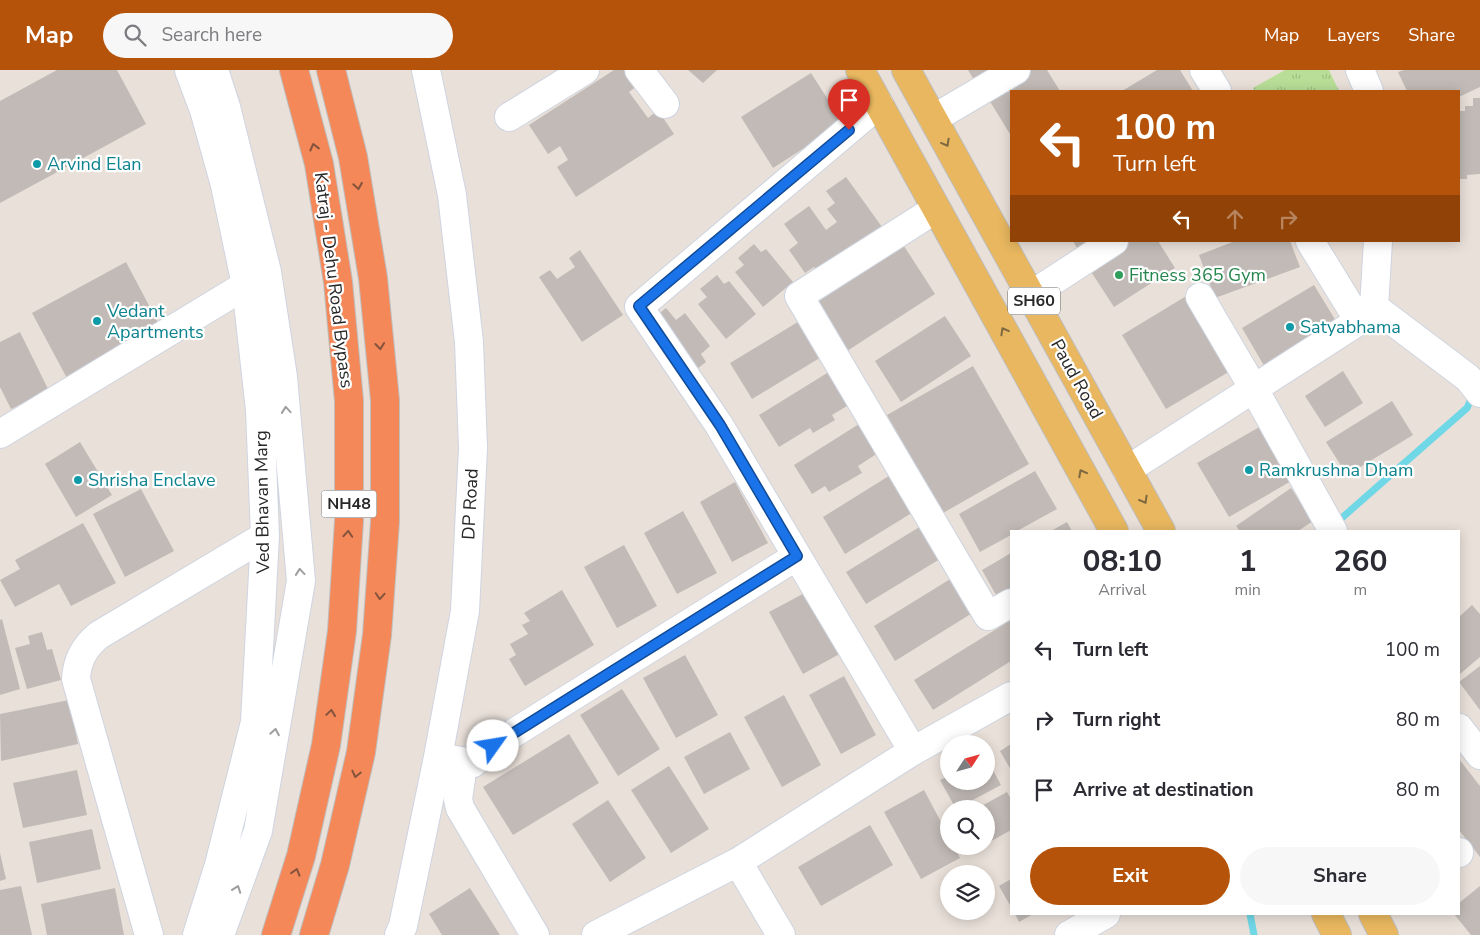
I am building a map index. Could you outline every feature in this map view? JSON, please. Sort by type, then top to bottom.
[{"type":"highway","name":"Katraj - Dehu Road Bypass","points":[[276,935],[301,856],[326,746],[342,631],[349,521],[349,401],[338,282],[319,164],[294,70]]},
{"type":"highway","name":"Katraj - Dehu Road Bypass","points":[[314,935],[335,865],[361,752],[377,635],[385,522],[385,400],[373,278],[354,157],[331,70]]},
{"type":"main road","name":"SH60","points":[[860,70],[1113,530]]},
{"type":"main road","name":"Paud Road","points":[[906,70],[1160,530]]},
{"type":"main road","points":[[1065,441],[1101,423]]},
{"type":"main road","points":[[1327,915],[1337,935]]},
{"type":"street","name":"Ved Bhavan Marg","points":[[188,70],[204,110],[225,185],[246,285],[260,410],[265,536],[255,722],[219,865],[196,935]]},
{"type":"street","points":[[214,70],[226,107],[267,272],[283,377],[301,581],[258,831],[220,935]]},
{"type":"street","name":"DP Road","points":[[399,935],[403,926],[438,758],[464,611],[473,448],[469,342],[452,195],[426,70]]},
{"type":"street","points":[[509,117],[586,70]]},
{"type":"street","points":[[639,70],[665,104]]},
{"type":"street","points":[[933,119],[1016,70]]},
{"type":"street","points":[[1204,70],[1216,90]]},
{"type":"street","points":[[1360,70],[1370,90]]},
{"type":"street","points":[[879,104],[639,306],[720,425],[913,750]]},
{"type":"street","points":[[936,209],[799,296],[988,616],[1010,604]]},
{"type":"street","points":[[1031,295],[1112,242]]},
{"type":"street","points":[[1311,242],[1367,314],[1445,361],[1468,378],[1480,393]]},
{"type":"street","points":[[1127,470],[1367,314],[1378,242]]},
{"type":"street","points":[[0,434],[246,285]]},
{"type":"street","points":[[1200,297],[1328,522]]},
{"type":"street","points":[[149,935],[76,678],[77,667],[88,644],[98,635],[265,536]]},
{"type":"street","points":[[438,758],[473,763],[493,746],[797,556]]},
{"type":"street","points":[[596,935],[738,862],[913,750],[1010,697]]},
{"type":"street","points":[[1460,729],[1480,755]]},
{"type":"street","points":[[438,758],[461,779],[458,799],[460,808],[535,935]]},
{"type":"street","points":[[738,862],[781,935]]},
{"type":"street","points":[[1069,935],[1104,915]]},
{"type":"green space","points":[[1285,70],[1329,70],[1339,90],[1254,90],[1253,88]]},
{"type":"building","name":"Arvind Elan","points":[[57,70],[117,70],[146,124],[0,203],[0,101]]},
{"type":"building","points":[[614,70],[633,70],[637,86],[629,92],[648,118],[658,110],[674,134],[576,197],[557,167],[568,160],[560,146],[548,154],[529,125]]},
{"type":"building","points":[[688,70],[717,70],[703,83]]},
{"type":"building","points":[[968,70],[1002,70],[977,85]]},
{"type":"building","points":[[1029,70],[1047,70],[1059,90],[1010,90],[1010,134],[986,95]]},
{"type":"building","points":[[1157,70],[1180,70],[1192,90],[1124,90]]},
{"type":"building","points":[[1404,70],[1480,70],[1480,87],[1460,97],[1460,90],[1407,90],[1398,72]]},
{"type":"building","points":[[811,73],[843,123],[773,168],[741,117]]},
{"type":"building","points":[[1473,98],[1480,98],[1480,174],[1467,175],[1467,179],[1460,179],[1460,111],[1465,111],[1465,106],[1473,106]]},
{"type":"building","points":[[846,177],[885,231],[821,277],[814,267],[805,273],[789,250],[798,243],[784,224],[809,206],[826,230],[837,222],[827,209],[835,203],[826,191]]},
{"type":"building","points":[[1074,242],[1095,242],[1079,252]]},
{"type":"building","points":[[1126,242],[1159,242],[1175,268],[1114,307],[1088,267]]},
{"type":"building","points":[[1232,242],[1290,242],[1300,267],[1215,298],[1199,255]]},
{"type":"building","points":[[754,244],[761,252],[766,249],[793,282],[763,307],[735,272],[744,265],[738,258]]},
{"type":"building","points":[[904,246],[935,294],[847,351],[816,303]]},
{"type":"building","points":[[580,250],[623,315],[582,342],[539,277],[550,270],[557,279],[575,267],[569,258]]},
{"type":"building","name":"Vedant Apartments","points":[[126,262],[162,330],[68,380],[32,313]]},
{"type":"building","points":[[717,275],[724,284],[729,281],[756,314],[726,339],[698,304],[707,297],[700,289]]},
{"type":"building","name":"Satyabhama","points":[[1314,285],[1339,326],[1266,369],[1242,328]]},
{"type":"building","points":[[1188,295],[1232,370],[1166,409],[1122,335]]},
{"type":"building","points":[[666,308],[676,320],[685,313],[710,346],[701,354],[706,362],[697,369],[656,316]]},
{"type":"building","points":[[945,316],[971,356],[901,402],[875,361]]},
{"type":"building","points":[[806,317],[828,353],[752,399],[730,363]]},
{"type":"building","points":[[20,332],[49,391],[11,409],[0,387],[0,342]]},
{"type":"building","points":[[973,366],[1029,464],[943,513],[887,415]]},
{"type":"building","points":[[832,370],[852,403],[832,415],[835,420],[813,433],[810,428],[779,447],[759,415]]},
{"type":"building","points":[[1343,371],[1363,403],[1325,427],[1305,396]]},
{"type":"building","points":[[1392,401],[1413,435],[1347,475],[1326,442]]},
{"type":"building","name":"Ramkrushna Dham","points":[[1268,422],[1300,476],[1229,517],[1197,463]]},
{"type":"building","points":[[859,424],[878,453],[858,466],[862,473],[829,492],[825,486],[812,494],[794,465]]},
{"type":"building","name":"Shrisha Enclave","points":[[80,442],[112,495],[76,517],[45,464]]},
{"type":"building","points":[[1035,471],[1057,509],[1019,530],[1010,530],[1010,536],[980,552],[959,514]]},
{"type":"building","points":[[892,474],[915,511],[845,554],[823,517]]},
{"type":"building","points":[[735,482],[768,543],[732,562],[700,502]]},
{"type":"building","points":[[1291,488],[1313,521],[1300,530],[1239,530],[1236,526]]},
{"type":"building","points":[[141,489],[174,551],[125,577],[93,514]]},
{"type":"building","points":[[683,511],[717,573],[677,594],[644,533]]},
{"type":"building","points":[[1067,522],[1071,530],[1053,530]]},
{"type":"building","points":[[83,523],[116,583],[71,606],[59,584],[15,607],[0,580],[20,569],[15,560]]},
{"type":"building","points":[[921,526],[940,559],[866,604],[846,572]]},
{"type":"building","points":[[624,545],[657,606],[617,628],[584,567]]},
{"type":"building","points":[[1010,554],[1010,599],[1001,604],[982,570]]},
{"type":"building","points":[[952,578],[974,612],[895,661],[874,626]]},
{"type":"building","points":[[812,589],[845,651],[803,674],[769,612]]},
{"type":"building","points":[[562,590],[594,645],[525,686],[509,659],[516,655],[510,644],[528,634],[522,625],[530,621],[524,613]]},
{"type":"building","points":[[1472,605],[1480,614],[1480,657],[1460,674],[1460,616]]},
{"type":"building","points":[[2,619],[20,689],[0,695],[0,620]]},
{"type":"building","points":[[1010,621],[1010,662],[933,710],[914,680]]},
{"type":"building","points":[[42,632],[47,650],[52,649],[61,680],[27,689],[15,648],[30,644],[28,636]]},
{"type":"building","points":[[685,655],[718,715],[676,738],[643,678]]},
{"type":"building","points":[[1480,666],[1480,710],[1460,683],[1460,681]]},
{"type":"building","points":[[844,676],[876,735],[841,754],[809,695]]},
{"type":"building","points":[[622,689],[660,749],[618,776],[580,715]]},
{"type":"building","points":[[784,695],[821,765],[782,787],[744,717]]},
{"type":"building","points":[[69,700],[78,744],[1,761],[0,714]]},
{"type":"building","points":[[730,732],[750,769],[704,794],[684,757]]},
{"type":"building","points":[[569,734],[599,783],[513,835],[483,787]]},
{"type":"building","points":[[1010,745],[1010,768],[1000,751]]},
{"type":"building","points":[[1460,760],[1480,786],[1480,857],[1460,831]]},
{"type":"building","points":[[669,766],[709,829],[671,853],[631,790]]},
{"type":"building","points":[[77,770],[87,815],[23,828],[13,783]]},
{"type":"building","points":[[995,774],[1001,785],[995,788]]},
{"type":"building","points":[[924,790],[940,820],[940,855],[958,855],[960,858],[947,865],[940,865],[940,869],[921,879],[884,812]]},
{"type":"building","points":[[946,790],[992,790],[973,800],[951,800]]},
{"type":"building","points":[[1007,792],[1010,797],[1010,831],[995,839],[995,800],[992,800]]},
{"type":"building","points":[[608,800],[646,858],[610,882],[572,824]]},
{"type":"building","points":[[870,825],[893,865],[821,906],[798,867]]},
{"type":"building","points":[[92,829],[101,869],[37,883],[29,842]]},
{"type":"building","points":[[0,853],[6,879],[0,881]]},
{"type":"building","points":[[1010,880],[1010,905],[999,886]]},
{"type":"building","points":[[21,886],[32,935],[0,935],[0,890]]},
{"type":"building","points":[[1480,886],[1480,935],[1471,935],[1455,915],[1460,915],[1460,902]]},
{"type":"building","points":[[115,888],[124,935],[47,935],[41,904]]},
{"type":"building","points":[[470,888],[500,935],[442,935],[429,914]]},
{"type":"building","points":[[1016,915],[1031,915],[1019,922]]},
{"type":"waterway","points":[[1336,523],[1467,408],[1473,395]]},
{"type":"waterway","points":[[1250,915],[1254,935]]},
{"type":"place","name":"Arvind Elan","points":[[37,164]]},
{"type":"place","name":"Fitness 365 Gym","points":[[1119,275]]},
{"type":"place","name":"Vedant Apartments","points":[[97,321]]},
{"type":"place","name":"Satyabhama","points":[[1290,327]]},
{"type":"place","name":"Ramkrushna Dham","points":[[1249,470]]},
{"type":"place","name":"Shrisha Enclave","points":[[78,480]]},
{"type":"route","points":[[493,746],[797,556],[720,425],[639,306],[849,130]]}]
